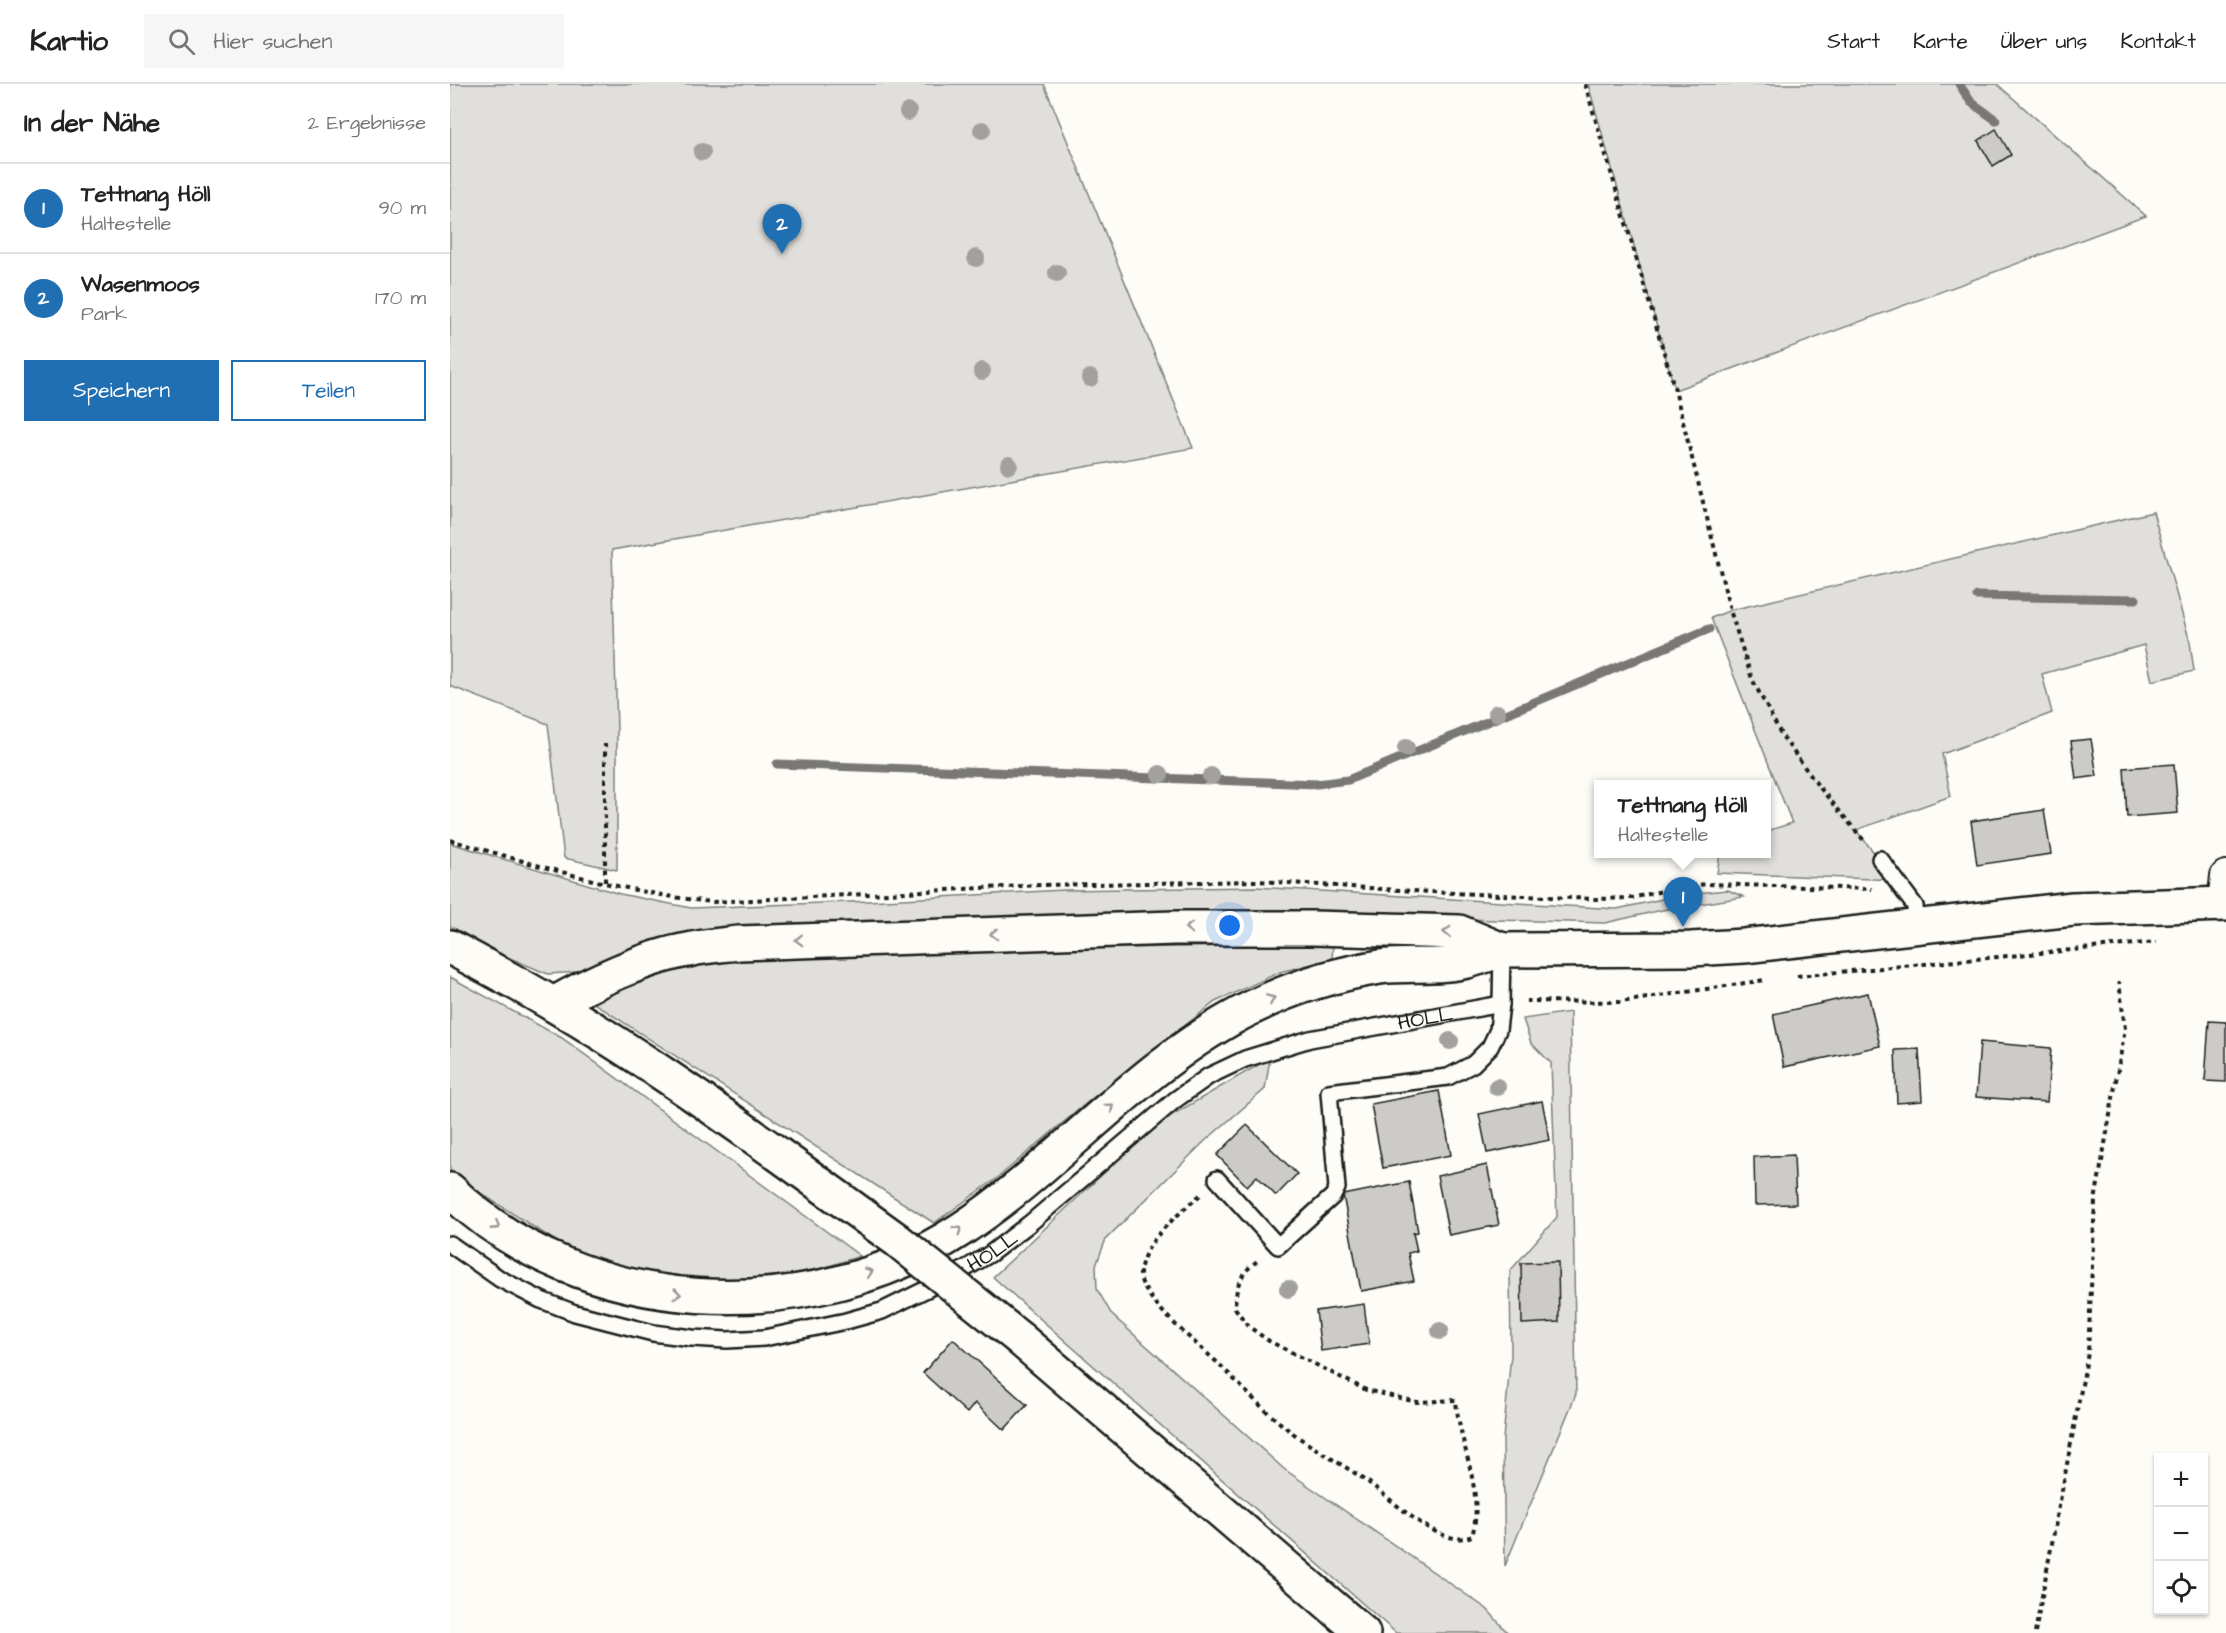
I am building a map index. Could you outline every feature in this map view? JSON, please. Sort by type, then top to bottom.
[{"type":"main road","points":[[450,1190],[485,1219],[519,1242],[566,1266],[621,1284],[685,1296],[761,1295],[818,1287],[867,1273],[907,1258],[961,1229],[1018,1186],[1159,1066],[1209,1030],[1252,1007],[1321,980],[1381,967],[1461,963],[1502,950],[1702,949],[1744,946],[2073,909],[2225,895]]},
{"type":"main road","points":[[554,1004],[634,967],[686,950],[739,943],[1174,928],[1312,927],[1459,932],[1502,950]]},
{"type":"main road","points":[[450,947],[554,1004],[706,1102],[897,1240],[1019,1338],[1363,1633]]},
{"type":"lane","points":[[1880,860],[1915,906],[1916,926]]},
{"type":"lane","points":[[1217,1179],[1278,1246],[1333,1196],[1337,1188],[1329,1092],[1448,1077],[1473,1064],[1490,1047],[1497,1030],[1501,1004],[1502,950]]},
{"type":"lane","name":"HÖLL","points":[[450,1244],[500,1279],[542,1300],[575,1313],[653,1332],[704,1339],[764,1338],[846,1321],[882,1311],[951,1277],[990,1254],[1029,1224],[1174,1100],[1209,1076],[1245,1059],[1281,1046],[1501,1004]]},
{"type":"path","points":[[1585,84],[1675,390],[1731,610],[1752,679],[1782,736],[1809,774],[1880,860]]},
{"type":"path","points":[[604,744],[604,882]]},
{"type":"path","points":[[450,840],[604,882],[672,897],[713,902],[908,891],[1258,881],[1595,899],[1632,897],[1684,886],[1708,884],[1904,890]]},
{"type":"path","points":[[1795,976],[2162,941]]},
{"type":"path","points":[[1501,1004],[1517,1001],[1620,1002],[1772,979]]},
{"type":"path","points":[[2036,1633],[2088,1353],[2095,1201],[2125,1029],[2119,982]]},
{"type":"path","points":[[1217,1179],[1156,1237],[1143,1261],[1140,1276],[1150,1296],[1190,1341],[1285,1427],[1444,1537],[1462,1540],[1472,1536],[1476,1522],[1475,1502],[1456,1400],[1417,1402],[1366,1390],[1269,1341],[1248,1326],[1235,1308],[1236,1287],[1245,1273],[1278,1246]]},
{"type":"shaded area","points":[[450,84],[1044,84],[1193,448],[612,550],[617,731],[617,870],[564,858],[548,724],[450,686]]},
{"type":"shaded area","points":[[1588,84],[1997,84],[2146,216],[1675,390]]},
{"type":"shaded area","points":[[2153,512],[2190,642],[2194,671],[2152,681],[2144,645],[2042,674],[2052,713],[1942,754],[1951,796],[1856,830],[1896,880],[1717,873],[1719,858],[1771,858],[1771,830],[1792,823],[1711,618],[1731,610]]},
{"type":"shaded area","points":[[450,843],[620,894],[691,908],[1064,890],[1256,887],[1617,909],[1685,894],[1728,890],[1744,897],[1662,910],[1605,923],[1243,913],[886,921],[730,929],[579,972],[548,974],[500,954],[450,926]]},
{"type":"shaded area","points":[[1333,945],[1332,959],[1280,972],[1215,1002],[1090,1100],[996,1179],[934,1223],[589,1000],[658,973],[707,959],[943,950]]},
{"type":"shaded area","points":[[450,977],[562,1038],[860,1256],[798,1276],[691,1280],[652,1274],[605,1262],[562,1245],[460,1180],[450,1170]]},
{"type":"shaded area","points":[[1570,1012],[1576,1394],[1505,1566],[1503,1439],[1511,1354],[1510,1271],[1557,1217],[1551,1063],[1531,1043],[1523,1019]]},
{"type":"shaded area","points":[[1270,1058],[1265,1089],[1205,1141],[1106,1239],[1096,1265],[1097,1289],[1112,1315],[1284,1469],[1487,1609],[1508,1633],[1396,1633],[993,1277],[1155,1125]]},
{"type":"building","points":[[1996,129],[2011,155],[1993,166],[1978,141]]},
{"type":"building","points":[[2091,739],[2097,776],[2076,779],[2071,741]]},
{"type":"building","points":[[2174,764],[2178,813],[2127,817],[2124,768]]},
{"type":"building","points":[[2044,810],[2051,854],[1977,865],[1971,821]]},
{"type":"building","points":[[1868,993],[1880,1046],[1784,1067],[1773,1014]]},
{"type":"building","points":[[2209,1021],[2226,1022],[2226,1082],[2205,1081]]},
{"type":"building","points":[[1980,1042],[2051,1048],[2047,1102],[1976,1097]]},
{"type":"building","points":[[1919,1049],[1922,1101],[1897,1103],[1895,1050]]},
{"type":"building","points":[[1439,1091],[1451,1155],[1383,1168],[1371,1104]]},
{"type":"building","points":[[1542,1101],[1550,1140],[1487,1153],[1479,1114]]},
{"type":"building","points":[[1247,1125],[1297,1174],[1276,1196],[1257,1176],[1247,1186],[1217,1155]]},
{"type":"building","points":[[1794,1155],[1796,1204],[1755,1205],[1754,1157]]},
{"type":"building","points":[[1487,1165],[1499,1225],[1449,1235],[1437,1176]]},
{"type":"building","points":[[1409,1182],[1418,1232],[1413,1233],[1417,1251],[1408,1253],[1414,1281],[1361,1291],[1343,1195]]},
{"type":"building","points":[[1558,1262],[1559,1322],[1522,1324],[1521,1263]]},
{"type":"building","points":[[1364,1304],[1369,1344],[1321,1351],[1316,1311]]},
{"type":"building","points":[[953,1339],[1027,1405],[1004,1430],[975,1403],[967,1413],[923,1373]]},
{"type":"waterway","points":[[1959,84],[1971,102],[1996,120]]},
{"type":"waterway","points":[[1977,596],[2136,599]]},
{"type":"waterway","points":[[777,764],[1317,784],[1348,780],[1709,629]]},
{"type":"place","name":"Wasenmoos","points":[[782,254]]},
{"type":"place","name":"Tettnang Höll","points":[[1683,927]]}]
